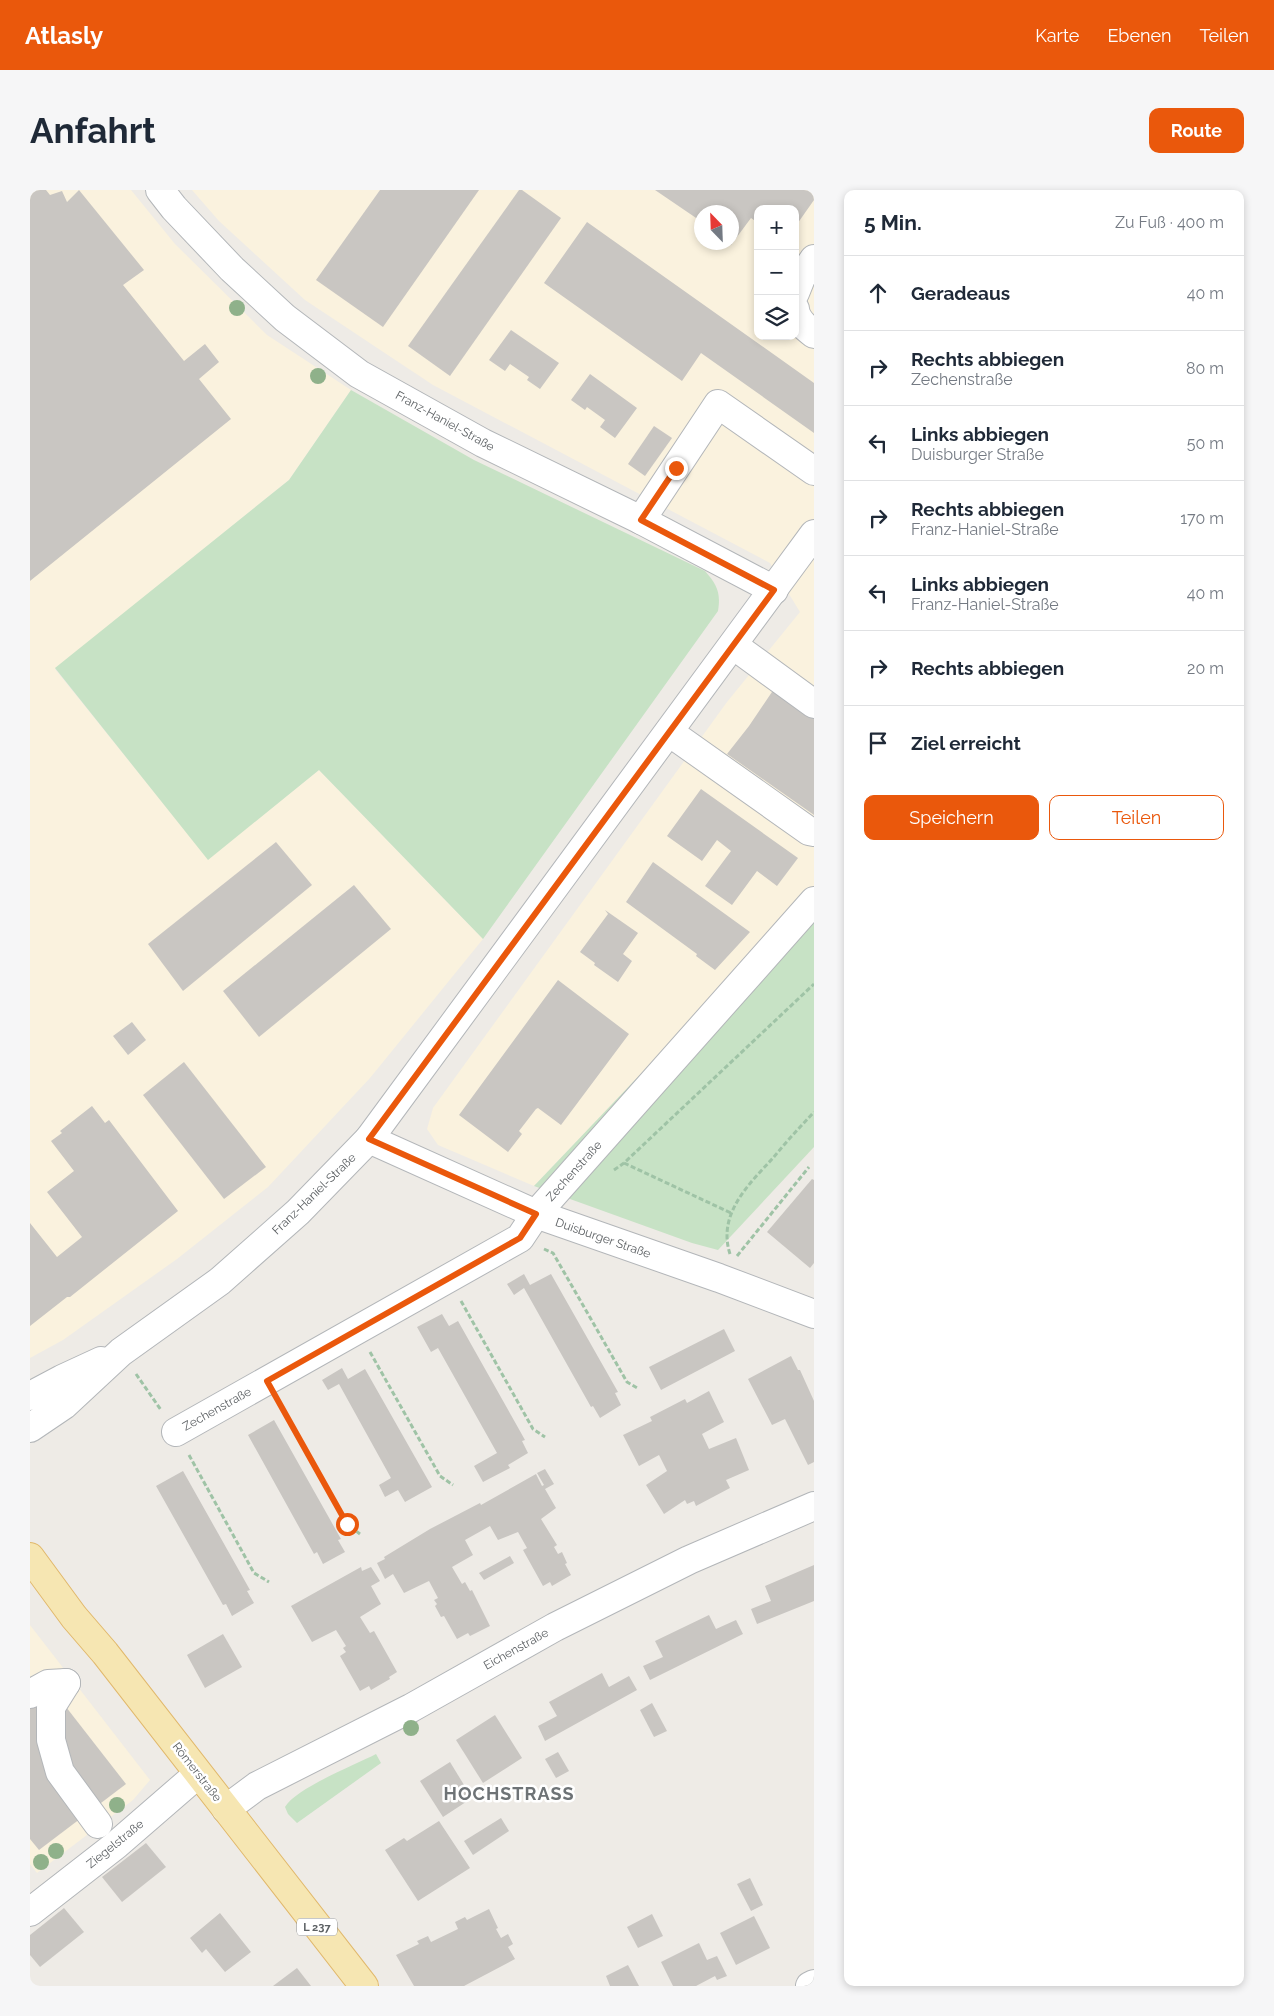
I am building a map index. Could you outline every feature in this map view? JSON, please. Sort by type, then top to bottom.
[{"type":"main road","name":"Römerstraße","points":[[30,1558],[74,1617],[105,1653],[364,1986]]},
{"type":"street","name":"Franz-Haniel-Straße","points":[[160,190],[174,208],[232,269],[285,318],[359,374],[482,443],[641,520],[774,590]]},
{"type":"street","points":[[799,283],[814,259]]},
{"type":"street","points":[[799,320],[814,334]]},
{"type":"street","points":[[641,520],[718,404],[814,471]]},
{"type":"street","name":"Franz-Haniel-Straße","points":[[30,1428],[64,1405],[121,1352],[220,1281],[298,1212],[369,1139],[814,534]]},
{"type":"street","points":[[733,645],[814,704]]},
{"type":"street","points":[[669,732],[809,831],[814,832]]},
{"type":"street","name":"Zechenstraße","points":[[176,1432],[520,1238],[536,1214],[814,900]]},
{"type":"street","name":"Duisburger Straße","points":[[369,1139],[536,1214],[719,1278],[814,1314]]},
{"type":"street","name":"Franz-Haniel-Straße","points":[[30,1396],[121,1352]]},
{"type":"street","name":"Eichenstraße","points":[[226,1809],[257,1786],[411,1708],[555,1627],[689,1560],[814,1506]]},
{"type":"street","points":[[34,1682],[66,1683],[51,1707],[51,1740],[60,1772],[98,1824]]},
{"type":"street","name":"Ziegelstraße","points":[[30,1912],[116,1844],[198,1774]]},
{"type":"street","points":[[810,1986],[814,1984]]},
{"type":"path","points":[[607,1174],[624,1164],[814,984]]},
{"type":"path","points":[[809,1167],[733,1261],[728,1248],[727,1230],[731,1213],[744,1189],[814,1112]]},
{"type":"path","points":[[624,1164],[731,1213]]},
{"type":"path","points":[[520,1238],[553,1253],[627,1382],[639,1389]]},
{"type":"path","points":[[449,1278],[533,1429],[545,1437]]},
{"type":"path","points":[[358,1330],[440,1476],[453,1485]]},
{"type":"path","points":[[121,1352],[176,1432],[254,1573],[269,1582]]},
{"type":"path","points":[[267,1381],[347,1524],[360,1534]]},
{"type":"shaded area","points":[[30,190],[131,190],[175,244],[267,335],[351,390],[289,480],[55,669],[208,859],[319,770],[483,939],[370,1078],[268,1187],[177,1259],[63,1340],[30,1358]]},
{"type":"shaded area","points":[[192,190],[814,190],[814,892],[534,1186],[438,1145],[427,1129],[433,1108],[727,702],[800,612],[770,563],[433,385],[305,300],[219,221]]},
{"type":"shaded area","points":[[30,1625],[150,1780],[133,1800],[37,1873],[30,1864]]},
{"type":"green space","points":[[351,390],[474,460],[705,571],[713,580],[718,594],[718,611],[483,939],[319,770],[208,860],[55,668],[289,480]]},
{"type":"green space","points":[[814,892],[814,1147],[718,1250],[692,1243],[534,1186]]},
{"type":"green space","points":[[376,1754],[381,1763],[297,1823],[288,1814],[285,1807],[301,1792]]},
{"type":"building","points":[[30,190],[46,190],[50,195],[62,191],[67,202],[79,190],[144,270],[123,285],[184,361],[205,344],[219,362],[199,379],[231,419],[30,581]]},
{"type":"building","points":[[380,190],[479,190],[383,327],[316,280]]},
{"type":"building","points":[[519,190],[522,190],[561,218],[450,376],[408,346]]},
{"type":"building","points":[[655,190],[814,190],[814,200],[799,221],[799,205],[754,205],[754,220],[751,218],[739,234],[739,205],[694,205],[694,217]]},
{"type":"building","points":[[587,222],[814,383],[814,433],[701,353],[682,381],[544,283]]},
{"type":"building","points":[[511,330],[559,363],[540,389],[527,380],[529,377],[510,364],[505,371],[489,360]]},
{"type":"building","points":[[590,374],[637,408],[615,438],[600,427],[605,420],[587,407],[585,410],[571,400]]},
{"type":"building","points":[[654,426],[672,438],[645,476],[628,464]]},
{"type":"building","points":[[774,689],[814,717],[814,815],[727,754]]},
{"type":"building","points":[[701,789],[798,858],[777,886],[757,871],[732,905],[705,886],[731,851],[717,840],[702,861],[667,836]]},
{"type":"building","points":[[276,842],[312,885],[183,991],[148,944]]},
{"type":"building","points":[[653,862],[750,932],[715,970],[696,956],[697,954],[626,902]]},
{"type":"building","points":[[354,885],[391,929],[259,1037],[223,991]]},
{"type":"building","points":[[605,910],[638,933],[623,954],[632,961],[618,982],[594,965],[595,963],[580,952],[608,914]]},
{"type":"building","points":[[558,980],[629,1034],[561,1125],[538,1108],[536,1109],[519,1131],[522,1134],[508,1152],[459,1115]]},
{"type":"building","points":[[132,1022],[146,1040],[128,1055],[113,1036]]},
{"type":"building","points":[[184,1062],[266,1167],[224,1199],[143,1095]]},
{"type":"building","points":[[92,1106],[105,1123],[109,1120],[178,1211],[70,1297],[67,1297],[30,1326],[30,1223],[57,1257],[82,1237],[47,1192],[74,1171],[51,1141],[62,1133],[60,1131]]},
{"type":"building","points":[[812,1179],[814,1180],[814,1263],[810,1268],[767,1232]]},
{"type":"building","points":[[524,1274],[530,1285],[551,1274],[618,1392],[615,1393],[621,1405],[600,1418],[593,1406],[591,1407],[524,1288],[514,1295],[507,1284]]},
{"type":"building","points":[[442,1314],[449,1326],[458,1321],[525,1440],[522,1441],[528,1453],[508,1465],[510,1468],[483,1482],[474,1466],[497,1453],[438,1348],[431,1352],[417,1327]]},
{"type":"building","points":[[724,1329],[735,1351],[661,1390],[649,1367]]},
{"type":"building","points":[[791,1356],[798,1370],[800,1370],[814,1401],[814,1462],[808,1465],[785,1419],[772,1425],[748,1379]]},
{"type":"building","points":[[342,1368],[348,1379],[365,1369],[432,1487],[405,1502],[398,1490],[385,1497],[379,1485],[391,1478],[339,1384],[328,1390],[322,1380]]},
{"type":"building","points":[[709,1391],[724,1422],[702,1434],[709,1449],[736,1438],[749,1470],[726,1480],[730,1488],[696,1506],[694,1501],[687,1504],[685,1500],[664,1514],[646,1485],[667,1471],[659,1455],[639,1466],[623,1435],[652,1421],[650,1417],[685,1399],[687,1403]]},
{"type":"building","points":[[274,1420],[341,1539],[338,1540],[345,1552],[323,1564],[317,1552],[314,1554],[248,1435]]},
{"type":"building","points":[[545,1469],[554,1484],[545,1489],[556,1508],[541,1519],[557,1545],[554,1547],[558,1554],[562,1552],[567,1563],[565,1564],[571,1575],[552,1586],[550,1582],[543,1586],[523,1550],[527,1548],[518,1532],[498,1540],[490,1526],[465,1540],[473,1555],[452,1567],[462,1584],[465,1582],[470,1591],[472,1590],[490,1626],[470,1636],[468,1633],[457,1639],[444,1616],[441,1617],[435,1606],[437,1604],[434,1600],[438,1598],[429,1581],[404,1593],[393,1574],[385,1579],[377,1563],[385,1559],[384,1557],[430,1529],[480,1503],[481,1505],[536,1474],[542,1486],[544,1485],[537,1473]]},
{"type":"building","points":[[183,1471],[250,1590],[247,1591],[254,1603],[232,1616],[226,1604],[223,1605],[156,1486]]},
{"type":"building","points":[[510,1556],[514,1563],[484,1580],[479,1573]]},
{"type":"building","points":[[814,1565],[814,1601],[757,1624],[751,1609],[771,1601],[765,1586]]},
{"type":"building","points":[[361,1567],[362,1571],[371,1567],[380,1581],[371,1586],[381,1604],[360,1617],[370,1633],[374,1631],[397,1672],[389,1677],[390,1679],[371,1690],[369,1686],[360,1691],[340,1656],[346,1652],[343,1648],[346,1646],[336,1630],[312,1642],[291,1606]]},
{"type":"building","points":[[709,1615],[716,1629],[736,1620],[743,1634],[650,1680],[643,1666],[663,1657],[655,1641]]},
{"type":"building","points":[[223,1634],[242,1667],[205,1688],[187,1655]]},
{"type":"building","points":[[602,1673],[609,1687],[629,1676],[637,1690],[545,1741],[538,1726],[557,1716],[549,1702]]},
{"type":"building","points":[[52,1689],[126,1784],[39,1850],[30,1839],[30,1706]]},
{"type":"building","points":[[652,1703],[667,1731],[654,1737],[640,1710]]},
{"type":"building","points":[[495,1715],[522,1758],[483,1783],[456,1740]]},
{"type":"building","points":[[558,1752],[569,1771],[556,1778],[545,1759]]},
{"type":"building","points":[[450,1762],[472,1798],[443,1817],[420,1781]]},
{"type":"building","points":[[501,1818],[509,1831],[473,1855],[464,1841]]},
{"type":"building","points":[[439,1821],[470,1868],[418,1901],[385,1850],[404,1838],[407,1841]]},
{"type":"building","points":[[146,1843],[166,1867],[122,1902],[102,1877]]},
{"type":"building","points":[[750,1878],[763,1905],[751,1911],[737,1884]]},
{"type":"building","points":[[64,1908],[84,1932],[40,1967],[30,1955],[30,1935]]},
{"type":"building","points":[[489,1909],[501,1938],[508,1934],[513,1944],[508,1947],[515,1959],[464,1986],[414,1986],[396,1955],[419,1944],[417,1941],[428,1936],[431,1942],[458,1929],[455,1922],[465,1917],[467,1920]]},
{"type":"building","points":[[220,1913],[251,1952],[225,1972],[206,1949],[202,1953],[190,1938]]},
{"type":"building","points":[[652,1914],[663,1936],[638,1948],[627,1927]]},
{"type":"building","points":[[754,1916],[770,1948],[736,1965],[720,1933]]},
{"type":"building","points":[[699,1943],[707,1960],[717,1956],[727,1976],[717,1980],[715,1976],[696,1986],[673,1986],[661,1962]]},
{"type":"building","points":[[628,1965],[639,1986],[610,1986],[606,1976]]},
{"type":"building","points":[[297,1968],[311,1986],[273,1986]]},
{"type":"district","name":"HOCHSTRASS","points":[[509,1793]]},
{"type":"route","points":[[347,1524],[267,1381],[520,1238],[536,1214],[369,1139],[774,590],[641,520],[676,468]]}]
